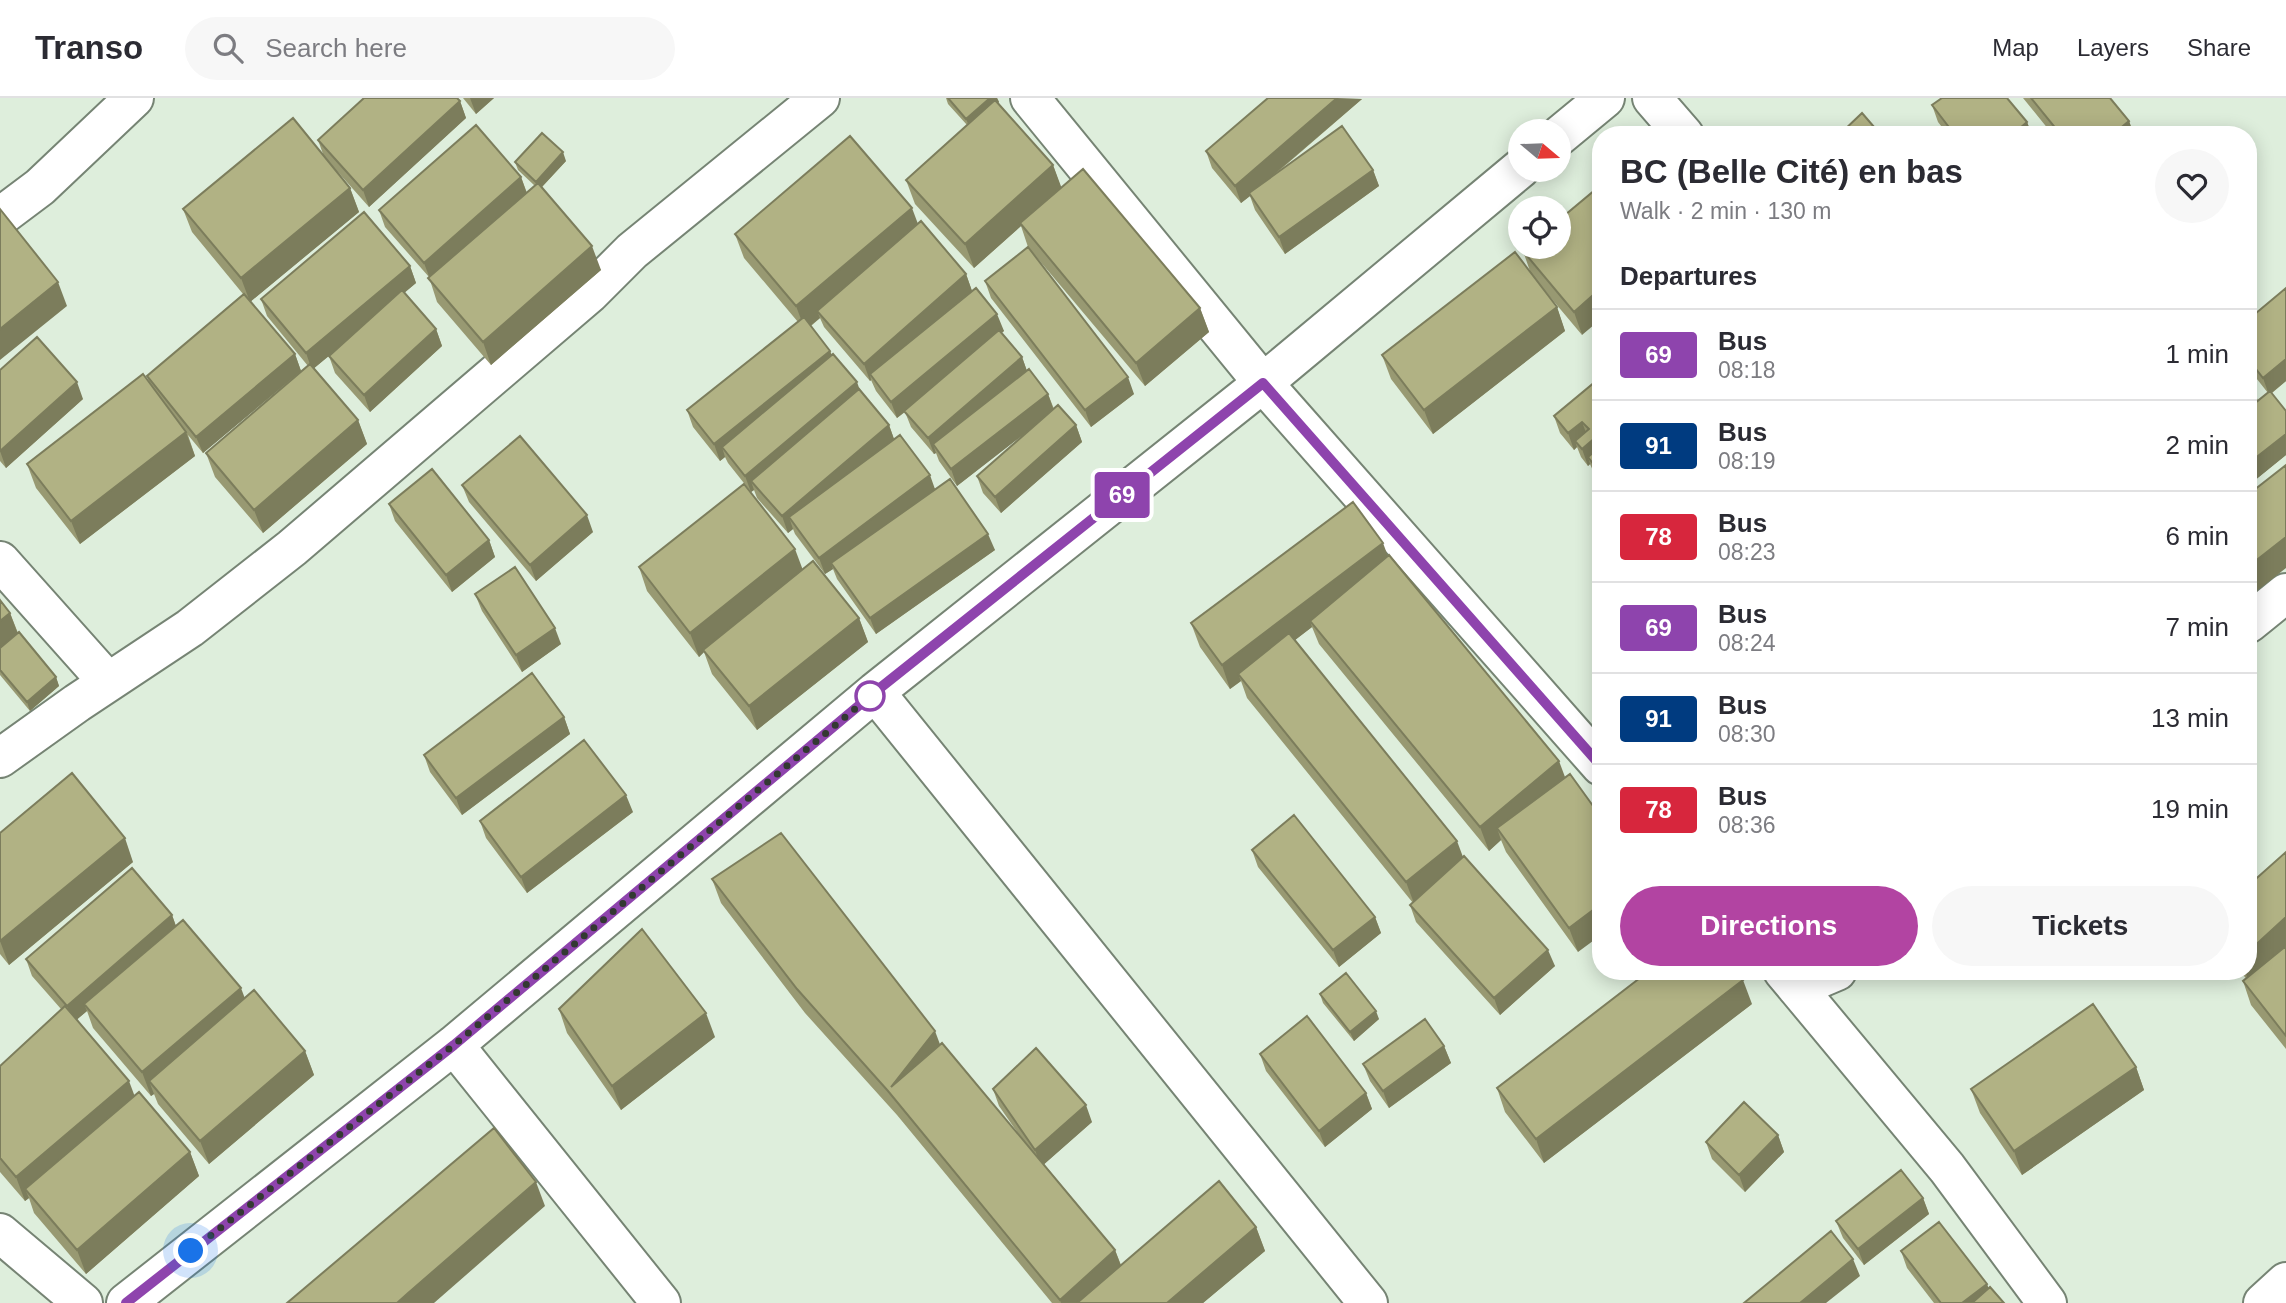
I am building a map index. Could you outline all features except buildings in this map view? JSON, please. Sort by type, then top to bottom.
[{"type":"street","points":[[0,217],[40,187],[134,98]]},
{"type":"street","points":[[0,758],[190,628],[292,548],[590,293],[632,251],[820,98]]},
{"type":"street","points":[[1030,98],[1263,383],[1592,756]]},
{"type":"street","points":[[1572,125],[1605,98]]},
{"type":"street","points":[[1652,98],[1676,126]]},
{"type":"street","points":[[126,1303],[454,1045],[875,692],[1263,383],[1508,179]]},
{"type":"street","points":[[0,561],[108,682]]},
{"type":"street","points":[[2257,617],[2286,593]]},
{"type":"street","points":[[875,692],[1368,1303]]},
{"type":"street","points":[[1791,980],[1947,1168],[2047,1303]]},
{"type":"street","points":[[454,1045],[661,1303]]},
{"type":"street","points":[[0,1233],[83,1303]]},
{"type":"street","points":[[2263,1303],[2286,1282]]},
{"type":"bus line","name":"69","points":[[126,1303],[454,1045],[875,692],[1263,383],[1592,756]]},
{"type":"route","points":[[191,1251],[454,1045],[875,692],[870,696]]}]
